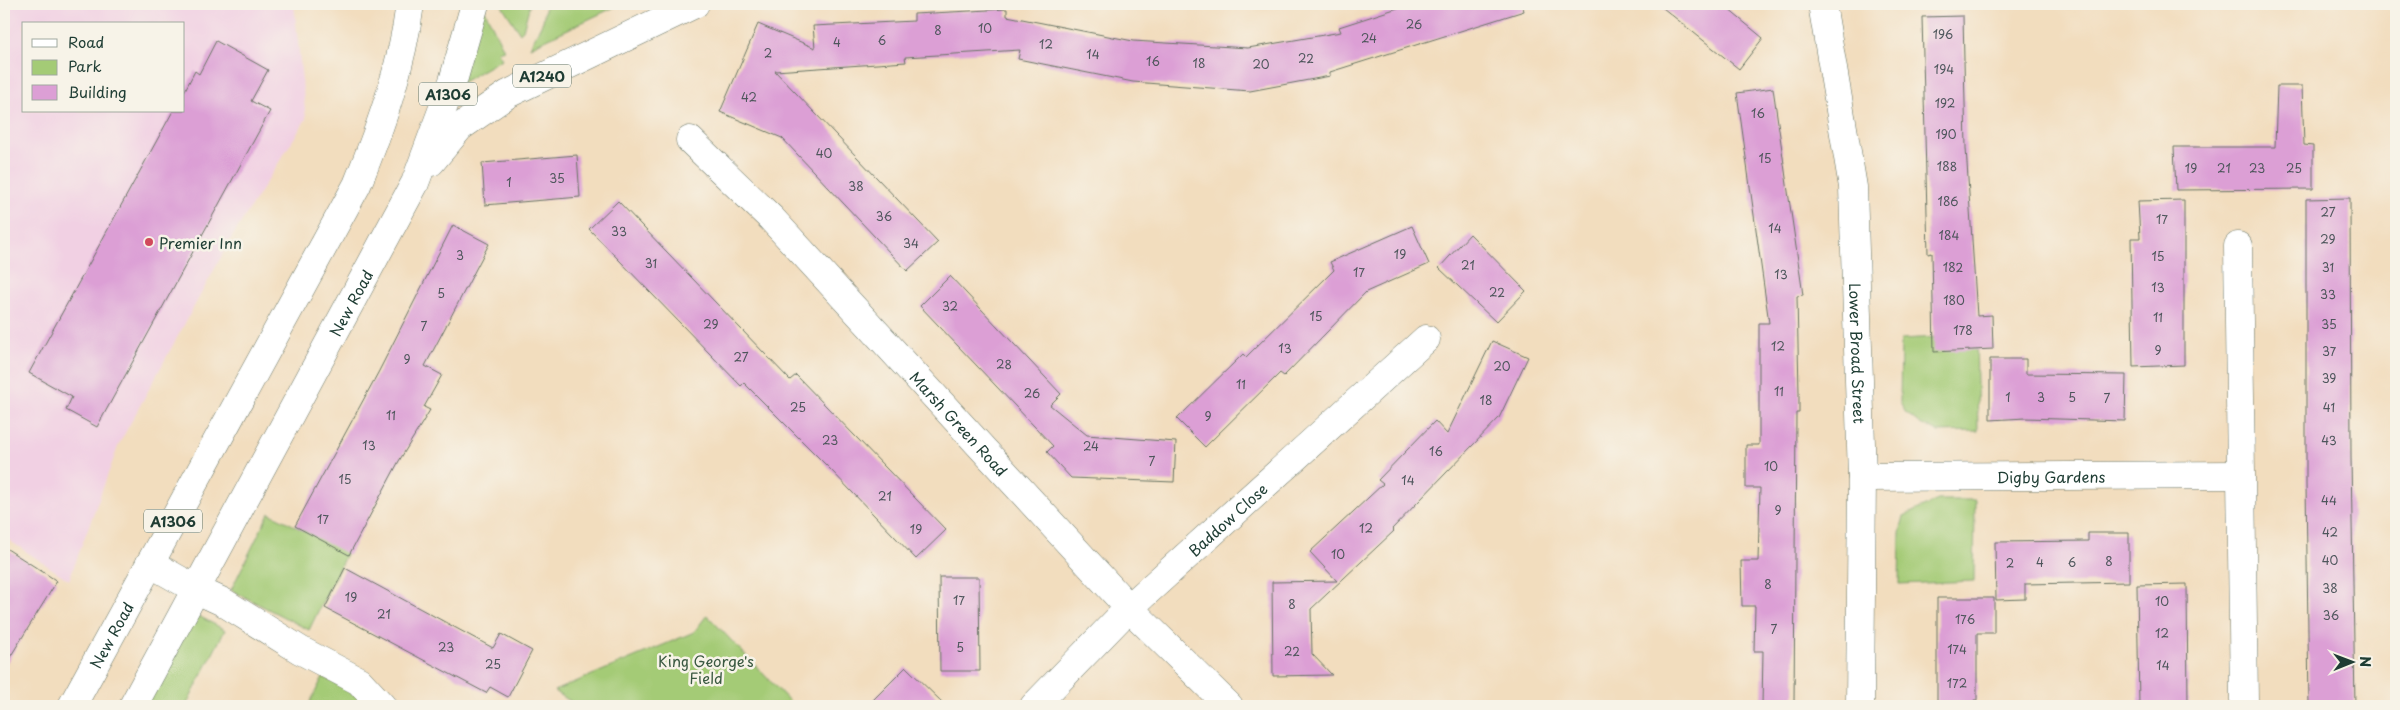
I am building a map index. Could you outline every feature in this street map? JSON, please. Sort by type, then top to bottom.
[{"type":"street","name":"New Road","points":[[72,706],[357,185],[391,94],[404,43],[410,4]]},
{"type":"street","name":"New Road","points":[[132,706],[197,590],[415,183],[444,105],[475,4]]},
{"type":"street","name":"A1240","points":[[415,183],[460,127],[508,94],[574,60],[695,4]]},
{"type":"street","name":"Lower Broad Street","points":[[1822,4],[1853,187],[1862,477],[1860,706]]},
{"type":"street","name":"Marsh Green Road","points":[[690,140],[771,218],[1129,608],[1229,706]]},
{"type":"street","points":[[2238,246],[2239,474],[2244,702]]},
{"type":"street","name":"Baddow Close","points":[[1034,706],[1129,608],[1426,338]]},
{"type":"street","name":"Digby Gardens","points":[[1862,477],[2239,474]]},
{"type":"street","points":[[150,563],[197,590],[223,602],[300,650],[359,681],[382,706]]},
{"type":"shaded area","points":[[4,4],[294,4],[306,119],[232,237],[119,444],[69,580],[4,537]]},
{"type":"green space","points":[[482,4],[504,50],[498,52],[502,59],[459,84]]},
{"type":"green space","points":[[501,4],[530,4],[523,30],[520,33]]},
{"type":"green space","points":[[546,4],[621,4],[530,47],[543,21]]},
{"type":"green space","points":[[1976,335],[1978,431],[1938,432],[1920,424],[1906,413],[1900,403],[1901,339]]},
{"type":"green space","points":[[1938,500],[1975,500],[1974,581],[1899,584],[1900,533],[1904,516]]},
{"type":"green space","points":[[269,513],[347,552],[309,630],[231,590]]},
{"type":"green space","points":[[191,612],[225,630],[186,706],[142,706]]},
{"type":"green space","name":"King George's Field","points":[[707,615],[794,706],[578,706],[554,691],[694,632]]},
{"type":"green space","points":[[323,677],[347,689],[364,703],[364,706],[308,706]]},
{"type":"building","points":[[1410,4],[1522,4],[1524,11],[1330,72],[1330,76],[1250,91],[1133,82],[1018,59],[1020,50],[905,57],[906,62],[775,71],[938,242],[907,271],[782,138],[720,112],[758,24],[815,48],[813,26],[914,21],[914,14],[1007,9],[1007,16],[1133,41],[1248,48],[1341,32],[1339,27]]},
{"type":"building","points":[[1658,4],[1722,4],[1763,38],[1739,69]]},
{"type":"building","points":[[1963,16],[1966,148],[1977,316],[1992,315],[1993,349],[1934,352],[1932,253],[1928,254],[1922,17]]},
{"type":"building","name":"Premier Inn","points":[[216,41],[268,70],[251,101],[270,111],[97,427],[66,410],[72,397],[29,373],[172,112],[185,112],[185,90],[195,71],[199,74]]},
{"type":"building","points":[[2277,86],[2302,86],[2304,145],[2313,146],[2313,189],[2176,190],[2174,147],[2275,147]]},
{"type":"building","points":[[1773,88],[1803,295],[1797,296],[1799,413],[1796,413],[1794,706],[1762,706],[1763,651],[1754,651],[1755,606],[1742,606],[1741,561],[1758,561],[1760,488],[1746,488],[1746,445],[1759,445],[1759,323],[1769,323],[1737,93]]},
{"type":"building","points":[[577,155],[580,197],[485,205],[482,163]]},
{"type":"building","points":[[2350,198],[2351,458],[2355,706],[2309,706],[2306,483],[2306,199]]},
{"type":"building","points":[[2184,200],[2184,365],[2133,367],[2131,238],[2140,238],[2138,201]]},
{"type":"building","points":[[618,201],[790,380],[796,375],[946,530],[916,559],[744,383],[741,386],[589,229]]},
{"type":"building","points":[[453,225],[489,244],[425,366],[442,375],[424,407],[430,410],[399,461],[349,555],[295,526],[379,371]]},
{"type":"building","points":[[1412,226],[1429,264],[1366,292],[1284,376],[1280,373],[1205,447],[1177,419],[1243,354],[1246,357],[1334,270],[1330,262]]},
{"type":"building","points":[[1470,234],[1526,291],[1496,322],[1439,268]]},
{"type":"building","points":[[950,276],[1061,394],[1050,405],[1087,435],[1176,442],[1174,482],[1071,478],[1047,452],[1053,446],[920,306]]},
{"type":"building","points":[[1492,341],[1528,357],[1499,418],[1392,529],[1394,531],[1311,609],[1312,654],[1332,675],[1273,676],[1272,582],[1337,581],[1310,552],[1383,484],[1378,480],[1435,421],[1447,434]]},
{"type":"building","points":[[1990,359],[2026,359],[2026,374],[2126,375],[2125,421],[2026,418],[1990,420]]},
{"type":"building","points":[[2088,533],[2129,533],[2129,582],[2025,584],[2025,599],[1996,600],[1995,542],[2088,541]]},
{"type":"building","points":[[4,547],[57,581],[4,667]]},
{"type":"building","points":[[345,568],[493,648],[501,634],[532,651],[508,697],[490,687],[486,693],[325,608]]},
{"type":"building","points":[[939,577],[979,577],[980,671],[940,671]]},
{"type":"building","points":[[2187,584],[2188,706],[2139,706],[2137,585]]},
{"type":"building","points":[[1937,598],[1994,598],[1994,633],[1977,633],[1977,700],[1974,700],[1974,706],[1937,706]]},
{"type":"building","points":[[906,667],[946,706],[867,706]]},
{"type":"place","name":"Premier Inn","points":[[149,242]]}]
